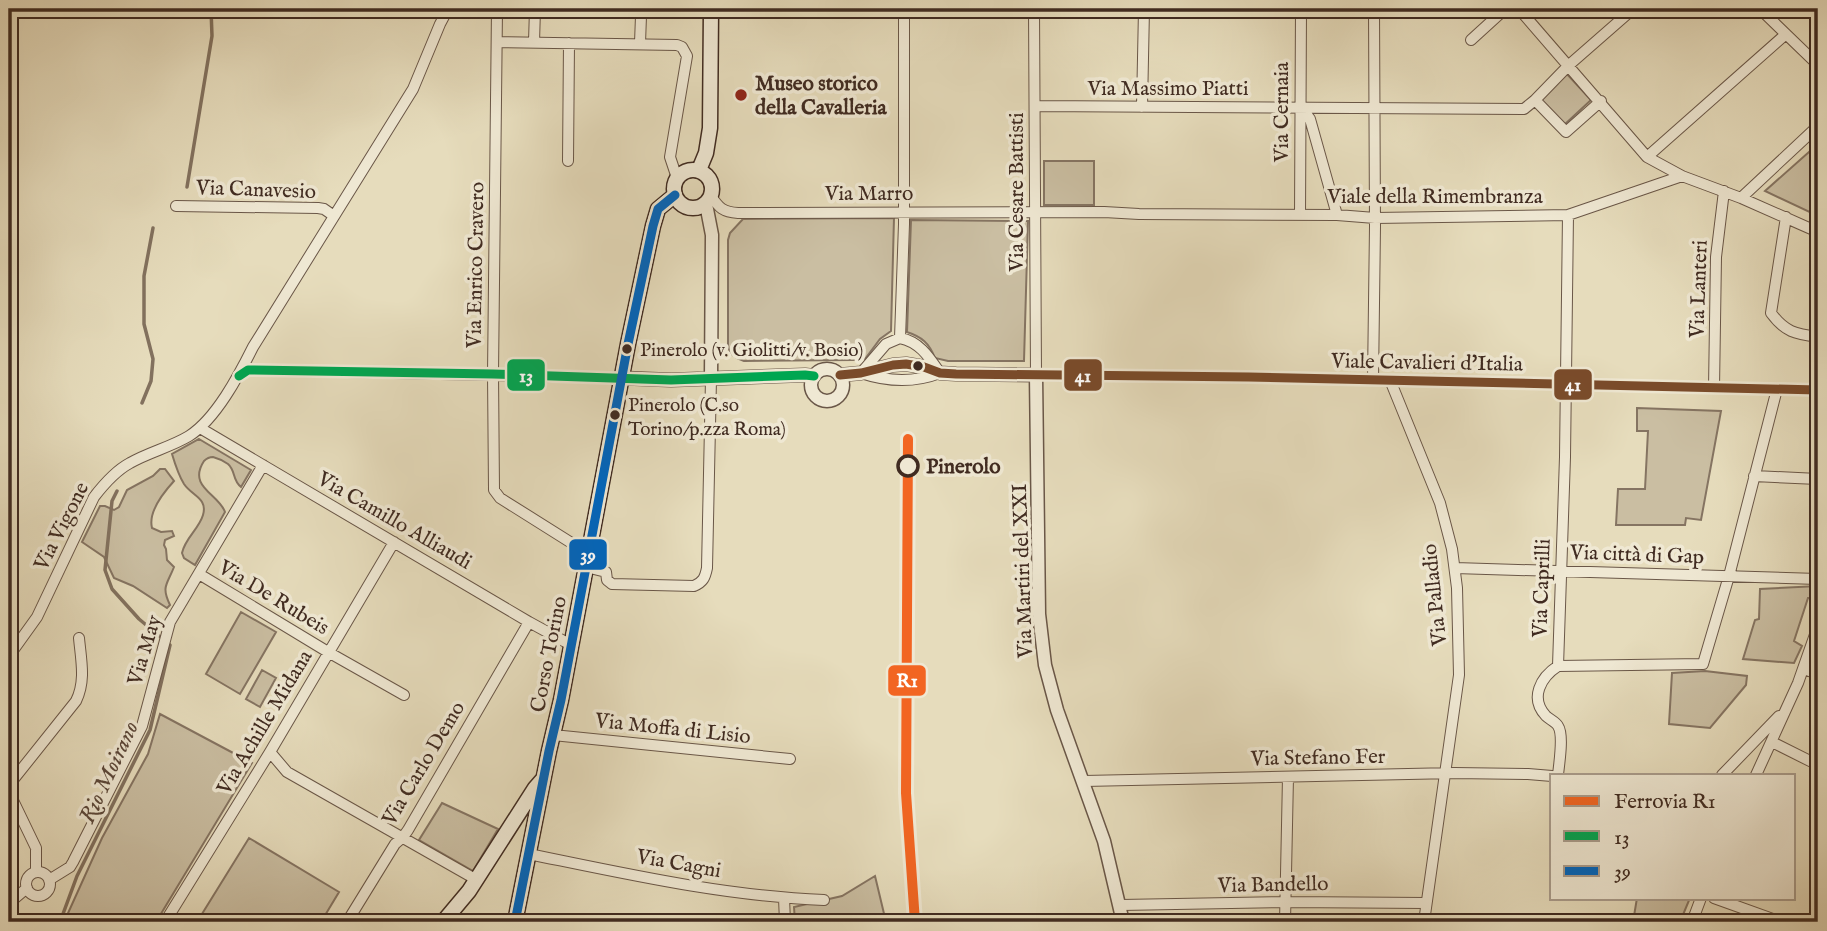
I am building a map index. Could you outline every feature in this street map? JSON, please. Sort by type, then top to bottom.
[{"type":"main road","points":[[699,170],[706,153],[710,128],[711,9]]},
{"type":"main road","points":[[687,170],[699,170],[712,184],[708,200],[701,207],[688,208],[682,205],[675,195],[674,183],[687,170]]},
{"type":"main road","name":"Corso Torino","points":[[515,922],[653,226],[659,209],[675,195]]},
{"type":"main road","points":[[443,922],[477,880],[535,788],[544,779]]},
{"type":"street","name":"Via Vigone","points":[[9,656],[37,617],[85,514],[105,483],[129,463],[185,439],[200,428],[239,376],[253,347],[413,89],[448,9]]},
{"type":"street","name":"Via Enrico Cravero","points":[[497,9],[494,490],[587,561]]},
{"type":"street","points":[[861,373],[900,332],[904,224],[904,9]]},
{"type":"street","name":"Via Cesare Battisti","points":[[1034,9],[1035,375]]},
{"type":"street","points":[[1142,107],[1144,9]]},
{"type":"street","name":"Via Cernaia","points":[[1300,215],[1301,9]]},
{"type":"street","points":[[1373,380],[1374,9]]},
{"type":"street","points":[[1472,40],[1504,9]]},
{"type":"street","points":[[1519,9],[1647,157],[1682,176],[1724,191],[1818,232]]},
{"type":"street","points":[[1601,101],[1566,132],[1535,100],[1569,65],[1633,9]]},
{"type":"street","points":[[1760,9],[1818,65]]},
{"type":"street","points":[[534,42],[535,10],[638,12],[641,16],[640,43]]},
{"type":"street","points":[[1647,157],[1786,34]]},
{"type":"street","points":[[497,43],[640,43],[677,45],[685,49],[687,56],[670,157],[677,178]]},
{"type":"street","points":[[568,161],[569,43]]},
{"type":"street","name":"Via Massimo Piatti","points":[[1035,106],[1524,109],[1535,100]]},
{"type":"street","points":[[1301,107],[1310,119],[1337,215]]},
{"type":"street","points":[[1741,198],[1818,126]]},
{"type":"street","name":"Viale della Rimembranza","points":[[1035,212],[1337,215],[1375,218],[1568,215],[1682,176]]},
{"type":"street","name":"Via Lanteri","points":[[1714,388],[1716,257],[1724,191]]},
{"type":"street","points":[[587,561],[606,572],[607,580],[612,584],[694,586],[706,577],[712,235],[708,200]]},
{"type":"street","name":"Via Marro","points":[[708,200],[723,211],[733,212],[1035,212]]},
{"type":"street","name":"Via Canavesio","points":[[176,206],[318,208],[334,216]]},
{"type":"street","name":"Via Caprilli","points":[[1558,774],[1558,726],[1539,707],[1538,687],[1542,679],[1558,666],[1568,215]]},
{"type":"street","points":[[1786,218],[1771,313],[1780,325],[1791,332],[1818,337]]},
{"type":"street","points":[[900,332],[924,350],[940,373]]},
{"type":"street","points":[[253,347],[251,359],[254,370]]},
{"type":"street","points":[[840,375],[906,364],[940,373],[1035,375]]},
{"type":"street","points":[[827,369],[836,371],[844,385],[840,395],[826,401],[818,398],[811,386],[814,376],[827,369]]},
{"type":"street","points":[[239,376],[248,370],[254,370],[671,380],[814,376]]},
{"type":"street","name":"Viale Cavalieri d'Italia","points":[[1035,375],[1818,390]]},
{"type":"street","name":"Via Martiri del XXI","points":[[1035,375],[1039,614],[1045,666],[1057,710],[1104,841],[1123,922]]},
{"type":"street","name":"Via Palladio","points":[[1391,380],[1440,503],[1455,568],[1459,622],[1459,675],[1424,922]]},
{"type":"street","points":[[1558,666],[1703,664],[1777,389]]},
{"type":"street","name":"Via Camillo Alliaudi","points":[[200,428],[571,645]]},
{"type":"street","name":"Via De Rubeis","points":[[263,465],[199,574],[404,695]]},
{"type":"street","points":[[1754,476],[1818,479]]},
{"type":"street","name":"Via Achille Midana","points":[[165,922],[270,752],[394,542]]},
{"type":"street","name":"Via città di Gap","points":[[1455,568],[1818,579]]},
{"type":"street","name":"Via May","points":[[49,880],[70,867],[135,741],[174,615],[199,574]]},
{"type":"street","name":"Via Carlo Demo","points":[[347,922],[395,844],[403,837],[529,622]]},
{"type":"street","points":[[1756,774],[1804,669],[1818,626]]},
{"type":"street","points":[[9,785],[79,696],[83,678],[79,638]]},
{"type":"street","points":[[1804,669],[1818,674]]},
{"type":"street","points":[[1724,774],[1787,708]]},
{"type":"street","name":"Via Moffa di Lisio","points":[[553,735],[790,759]]},
{"type":"street","points":[[1772,742],[1818,765]]},
{"type":"street","points":[[270,752],[287,772],[477,880]]},
{"type":"street","name":"Via Stefano Fer","points":[[1084,781],[1444,773],[1550,776]]},
{"type":"street","points":[[1285,922],[1288,777]]},
{"type":"street","points":[[9,792],[36,848],[36,872]]},
{"type":"street","name":"Via Cagni","points":[[529,854],[705,889],[824,900]]},
{"type":"street","points":[[27,888],[32,894],[40,895],[47,891],[49,880],[44,874],[36,872]]},
{"type":"street","points":[[9,906],[27,888],[28,878],[36,872]]},
{"type":"street","points":[[784,898],[785,922]]},
{"type":"street","points":[[1692,922],[1700,900]]},
{"type":"street","points":[[1720,900],[1781,922]]},
{"type":"street","name":"Via Bandello","points":[[1121,905],[1426,903]]},
{"type":"street","points":[[9,915],[23,922]]},
{"type":"shaded area","points":[[1567,74],[1591,100],[1563,126],[1539,100]]},
{"type":"shaded area","points":[[1818,144],[1818,216],[1765,191]]},
{"type":"shaded area","points":[[1044,161],[1094,161],[1094,205],[1044,205]]},
{"type":"shaded area","points":[[894,218],[891,331],[880,339],[865,359],[744,361],[731,354],[728,345],[728,240],[730,233],[743,219]]},
{"type":"shaded area","points":[[911,220],[1028,221],[1024,361],[948,361],[935,358],[924,341],[907,332]]},
{"type":"shaded area","points":[[1637,408],[1721,411],[1701,520],[1686,518],[1685,525],[1616,525],[1618,489],[1645,489],[1648,431],[1637,431]]},
{"type":"shaded area","points":[[199,439],[251,470],[241,487],[228,464],[213,457],[204,461],[199,477],[206,490],[225,512],[195,565],[184,558],[182,553],[201,520],[204,509],[201,501],[184,484],[172,454]]},
{"type":"shaded area","points":[[160,469],[165,469],[174,481],[157,503],[151,522],[152,528],[161,532],[172,531],[174,536],[165,540],[164,545],[167,560],[174,567],[166,586],[170,605],[167,608],[133,586],[114,578],[104,557],[82,542],[100,506],[114,510],[119,507],[127,490],[153,476]]},
{"type":"shaded area","points":[[1818,586],[1818,598],[1808,598],[1794,641],[1802,646],[1794,663],[1743,659],[1755,620],[1759,619],[1760,589]]},
{"type":"shaded area","points":[[241,612],[276,632],[240,694],[206,674]]},
{"type":"shaded area","points":[[262,670],[276,678],[260,707],[246,699]]},
{"type":"shaded area","points":[[1705,671],[1747,676],[1746,685],[1710,728],[1669,724],[1672,673]]},
{"type":"shaded area","points":[[160,714],[252,763],[156,922],[64,922],[102,838],[148,754]]},
{"type":"shaded area","points":[[442,803],[498,829],[473,871],[419,840]]},
{"type":"shaded area","points":[[249,838],[339,892],[321,922],[197,922]]},
{"type":"shaded area","points":[[875,876],[886,922],[795,922],[794,907],[842,896]]},
{"type":"shaded area","points":[[1637,900],[1689,900],[1680,922],[1633,922]]},
{"type":"waterway","points":[[187,187],[212,36],[211,9]]},
{"type":"waterway","points":[[142,403],[151,381],[153,359],[144,324],[144,276],[153,228]]},
{"type":"waterway","name":"Rio Moirano","points":[[60,922],[77,876],[150,730],[170,645],[139,619],[112,589],[105,570],[112,501],[117,491]]},
{"type":"rail line","name":"R1","points":[[908,439],[906,793],[915,922]]},
{"type":"transit line","name":"39","points":[[515,922],[653,226],[658,209],[675,195]]},
{"type":"transit line","name":"41","points":[[840,375],[906,364],[940,373],[956,374],[1249,377],[1818,390]]},
{"type":"transit line","name":"13","points":[[239,376],[248,370],[671,380],[814,376]]},
{"type":"place","name":"Museo storico della Cavalleria","points":[[741,95]]},
{"type":"place","name":"Pinerolo (v. Giolitti/v. Bosio)","points":[[627,349]]},
{"type":"place","name":"Pinerolo (C.so Torino/p.zza Roma)","points":[[615,415]]},
{"type":"place","name":"Pinerolo","points":[[908,466]]}]
